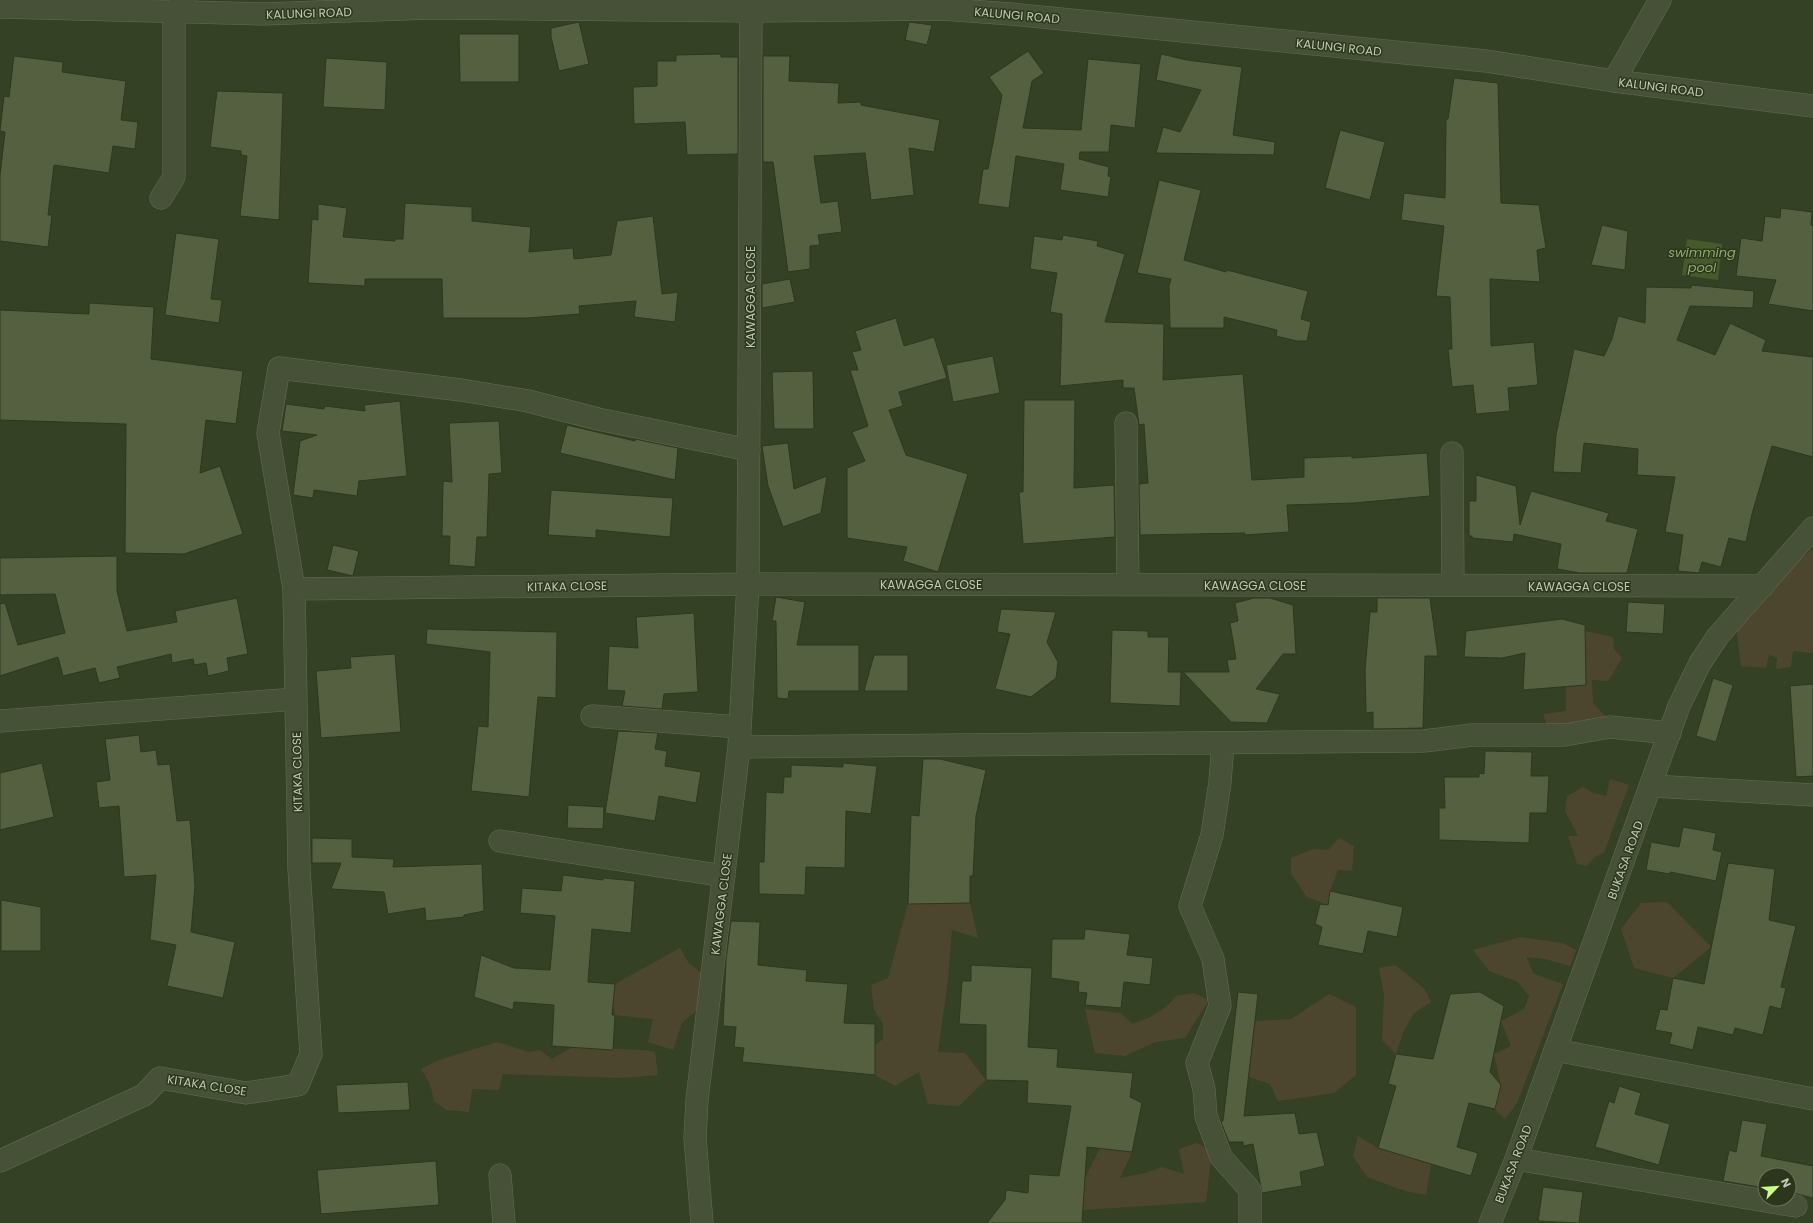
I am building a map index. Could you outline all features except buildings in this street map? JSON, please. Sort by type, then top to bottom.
[{"type":"street","points":[[1614,81],[1660,0]]},
{"type":"street","points":[[161,198],[174,177],[179,6]]},
{"type":"street","name":"KALUNGI ROAD","points":[[0,7],[179,6],[263,14],[430,8],[758,6],[942,9],[1011,14],[1486,61],[1614,81],[1813,106]]},
{"type":"street","name":"KAWAGGA CLOSE","points":[[702,1223],[695,1138],[697,1100],[739,737],[748,584],[749,450],[758,6]]},
{"type":"street","points":[[294,589],[268,433],[279,368],[439,387],[528,401],[598,419],[749,450]]},
{"type":"street","points":[[1126,423],[1128,585]]},
{"type":"street","points":[[1452,453],[1453,586]]},
{"type":"street","name":"BUKASA ROAD","points":[[1490,1223],[1516,1159],[1652,786],[1679,706],[1700,663],[1718,636],[1813,528]]},
{"type":"street","name":"KAWAGGA CLOSE","points":[[748,584],[1763,586]]},
{"type":"street","name":"KITAKA CLOSE","points":[[0,1161],[144,1095],[160,1078],[246,1093],[298,1085],[311,1054],[299,869],[294,589],[748,584]]},
{"type":"street","points":[[0,720],[296,699]]},
{"type":"street","points":[[592,716],[739,737],[1223,743],[1424,741],[1472,735],[1566,735],[1610,727],[1670,733]]},
{"type":"street","points":[[1223,743],[1220,782],[1212,835],[1190,906],[1213,959],[1220,1006],[1197,1063],[1204,1089],[1206,1116],[1221,1157],[1250,1190],[1250,1223]]},
{"type":"street","points":[[1652,786],[1813,795]]},
{"type":"street","points":[[500,841],[724,876]]},
{"type":"street","points":[[1555,1050],[1813,1099]]},
{"type":"street","points":[[1516,1159],[1757,1199]]},
{"type":"street","points":[[500,1175],[504,1223]]},
{"type":"shaded area","points":[[1811,550],[1813,551],[1813,651],[1810,653],[1793,651],[1791,667],[1776,669],[1777,658],[1769,654],[1766,668],[1741,666],[1735,618]]},
{"type":"shaded area","points":[[1585,631],[1613,637],[1614,649],[1622,658],[1608,681],[1592,680],[1593,703],[1605,716],[1595,730],[1550,735],[1543,714],[1566,711],[1566,687],[1586,685]]},
{"type":"shaded area","points":[[1610,779],[1629,785],[1604,853],[1595,857],[1587,866],[1577,864],[1568,836],[1578,836],[1565,811],[1567,796],[1583,787],[1594,793],[1606,796]]},
{"type":"shaded area","points":[[1339,838],[1354,846],[1352,871],[1338,870],[1330,891],[1328,905],[1307,897],[1291,874],[1291,858],[1313,849],[1328,850]]},
{"type":"shaded area","points":[[1667,902],[1711,947],[1673,978],[1634,968],[1621,929],[1641,903]]},
{"type":"shaded area","points":[[970,903],[978,938],[952,930],[948,979],[938,1052],[965,1053],[986,1080],[959,1106],[928,1104],[919,1072],[895,1086],[875,1075],[875,1045],[883,1039],[883,1024],[874,1010],[871,985],[888,978],[908,904]]},
{"type":"shaded area","points":[[1521,937],[1562,943],[1576,950],[1570,966],[1545,959],[1526,957],[1534,974],[1563,984],[1517,1103],[1505,1119],[1495,1109],[1501,1085],[1494,1054],[1511,1046],[1501,1021],[1524,1009],[1529,996],[1518,982],[1489,971],[1473,950]]},
{"type":"shaded area","points":[[680,948],[688,962],[711,981],[709,1000],[682,1023],[673,1050],[648,1042],[653,1019],[615,1015],[613,1004],[615,984]]},
{"type":"shaded area","points":[[1395,965],[1424,988],[1431,1002],[1414,1013],[1403,1033],[1396,1054],[1382,1040],[1384,995],[1379,968]]},
{"type":"shaded area","points":[[1194,993],[1209,1000],[1185,1038],[1155,1042],[1125,1056],[1095,1053],[1085,1009],[1121,1013],[1132,1024],[1148,1018],[1166,1007],[1176,996]]},
{"type":"shaded area","points":[[1329,994],[1356,1007],[1356,1075],[1334,1093],[1278,1101],[1270,1084],[1249,1077],[1255,1021],[1291,1019]]},
{"type":"shaded area","points":[[497,1042],[529,1052],[540,1050],[551,1059],[573,1047],[645,1050],[655,1052],[658,1075],[622,1078],[503,1074],[499,1090],[472,1089],[469,1112],[446,1110],[434,1101],[430,1084],[421,1069],[439,1060]]},
{"type":"shaded area","points":[[1358,1136],[1378,1148],[1431,1164],[1426,1195],[1405,1191],[1367,1177],[1353,1156]]},
{"type":"shaded area","points":[[1196,1143],[1212,1150],[1206,1202],[1083,1210],[1085,1178],[1100,1148],[1132,1152],[1120,1178],[1145,1173],[1162,1167],[1184,1174],[1179,1149]]},
{"type":"water","name":"swimming pool","points":[[1687,239],[1722,244],[1718,280],[1682,275]]}]
